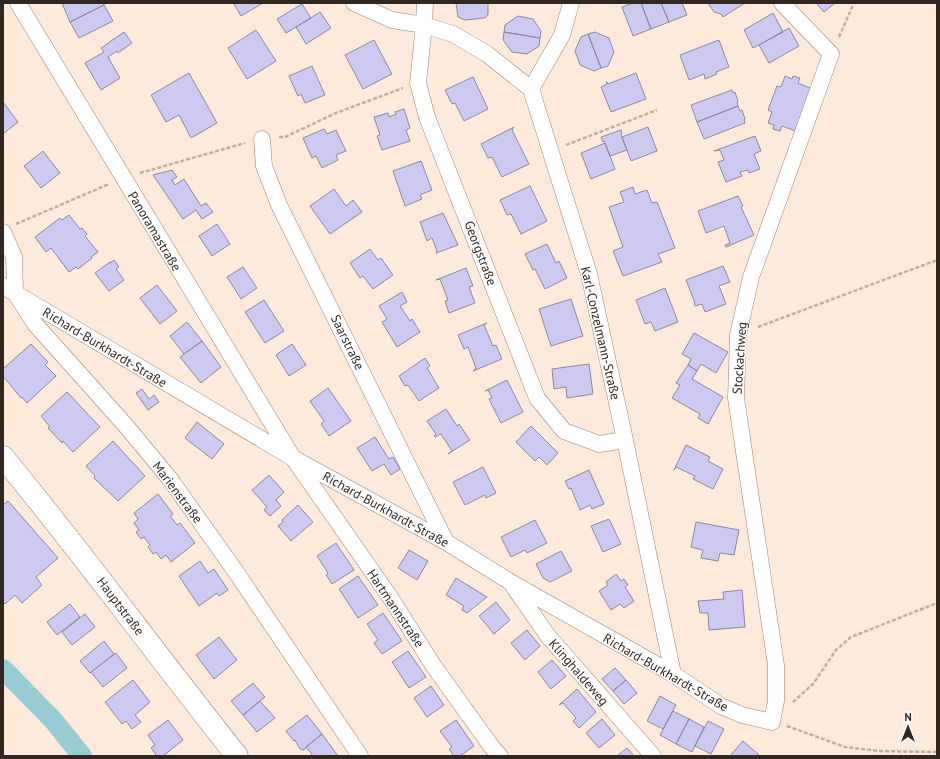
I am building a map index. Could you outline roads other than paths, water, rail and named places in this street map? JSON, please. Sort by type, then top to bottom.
[{"type":"main road","name":"Hauptstraße","points":[[3,457],[72,542],[192,700],[237,756]]},
{"type":"street","name":"Panoramastraße","points":[[18,3],[293,458]]},
{"type":"street","points":[[354,3],[392,20],[424,25],[453,34],[487,54],[531,89],[562,35],[571,3]]},
{"type":"street","name":"Georgstraße","points":[[425,3],[418,83],[427,116],[537,398],[564,431],[599,444],[625,440]]},
{"type":"street","name":"Stockachweg","points":[[772,722],[776,701],[776,665],[736,398],[738,335],[751,277],[831,54],[782,3]]},
{"type":"street","name":"Karl-Conzelmann-Straße","points":[[531,89],[589,274],[673,674]]},
{"type":"street","name":"Saarstraße","points":[[262,138],[264,166],[279,205],[446,542]]},
{"type":"street","points":[[3,232],[14,257],[9,290]]},
{"type":"street","name":"Richard-Burkhardt-Straße","points":[[9,290],[293,458],[446,542],[512,583],[673,674],[721,706],[742,716],[772,722]]},
{"type":"street","name":"Marienstraße","points":[[9,290],[35,324],[127,427],[170,479],[236,572],[360,756]]},
{"type":"street","name":"Hartmannstraße","points":[[293,458],[390,597],[433,665],[490,746],[500,756]]},
{"type":"street","name":"Klinghaldeweg","points":[[512,583],[548,636],[653,756]]},
{"type":"waterway","points":[[3,669],[53,720],[82,756]]}]
